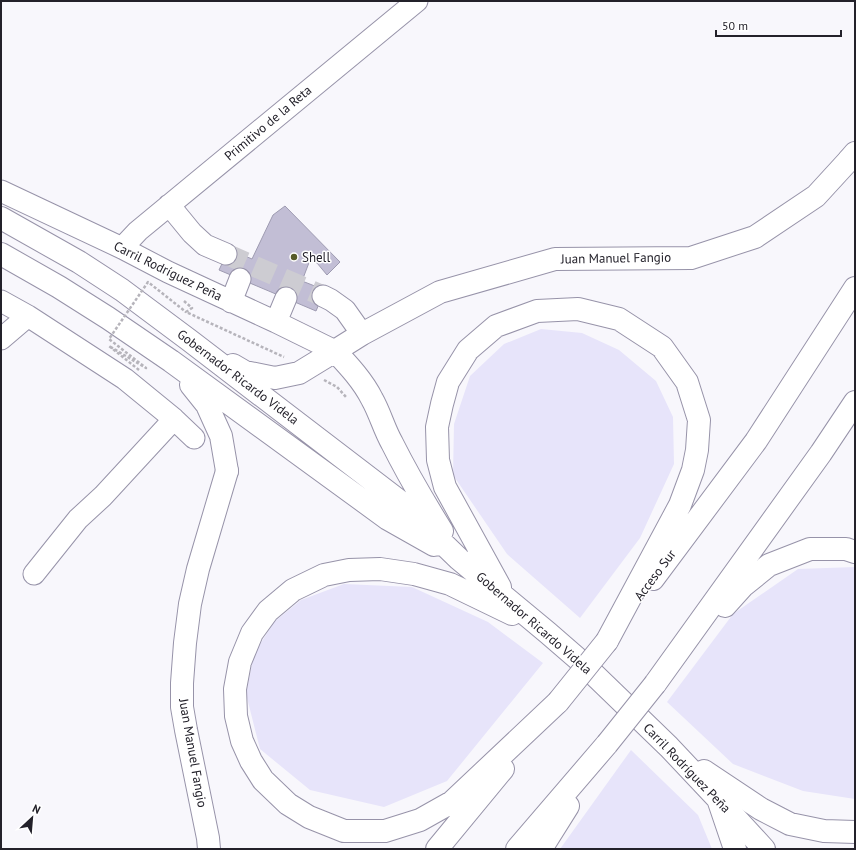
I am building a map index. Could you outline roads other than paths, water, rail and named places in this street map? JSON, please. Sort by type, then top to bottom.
[{"type":"main road","name":"Juan Manuel Fangio","points":[[189,340],[245,372],[275,378],[300,373],[362,334],[440,292],[555,259],[690,258],[755,237],[816,196],[853,154]]},
{"type":"main road","name":"Gobernador Ricardo Videla","points":[[1,218],[80,262],[122,290],[398,500],[459,559],[548,633],[609,688]]},
{"type":"main road","name":"Gobernador Ricardo Videla","points":[[1,254],[59,287],[171,361],[388,519],[459,559]]},
{"type":"main road","name":"Acceso Sur","points":[[437,849],[607,641],[756,441],[855,288]]},
{"type":"main road","points":[[506,597],[445,487],[443,480],[438,460],[437,427],[448,382],[468,350],[496,326],[537,311],[578,309],[619,319],[662,347],[687,382],[699,420],[697,450],[693,470],[680,505],[607,641]]},
{"type":"main road","points":[[335,351],[356,373],[372,398],[386,432],[403,465],[459,559]]},
{"type":"main road","name":"Juan Manuel Fangio","points":[[171,361],[207,405],[221,436],[227,471],[198,569],[190,604],[182,683],[182,707],[206,831],[208,849]]},
{"type":"main road","points":[[517,849],[607,744],[655,684],[821,454],[855,402]]},
{"type":"main road","points":[[655,684],[743,586],[769,565],[810,549],[846,549],[855,552]]},
{"type":"main road","points":[[548,633],[450,584],[421,576],[380,568],[349,570],[324,575],[293,590],[268,611],[252,633],[240,662],[235,689],[236,716],[242,741],[251,761],[263,780],[288,804],[309,817],[344,831],[385,831],[420,820],[452,802],[558,702]]},
{"type":"main road","name":"Carril Rodríguez Peña","points":[[609,688],[669,747],[764,849]]},
{"type":"main road","points":[[541,849],[607,744]]},
{"type":"main road","points":[[669,747],[761,809],[790,824],[824,831],[855,832]]},
{"type":"main road","points":[[718,799],[734,849]]},
{"type":"street","name":"Primitivo de la Reta","points":[[122,248],[138,231],[169,205],[417,1]]},
{"type":"street","name":"Carril Rodríguez Peña","points":[[1,191],[335,351]]},
{"type":"street","points":[[169,205],[192,233],[205,245],[226,254]]},
{"type":"street","points":[[231,302],[240,279]]},
{"type":"street","points":[[323,296],[344,310],[362,334]]},
{"type":"street","points":[[276,322],[286,298]]},
{"type":"street","points":[[1,301],[28,316],[125,379],[174,419],[194,438]]},
{"type":"street","points":[[1,339],[28,316]]},
{"type":"street","points":[[34,574],[78,519],[103,496],[174,419]]},
{"type":"tunnel","points":[[226,254],[323,296]]},
{"type":"place","name":"Shell","points":[[294,257]]}]
